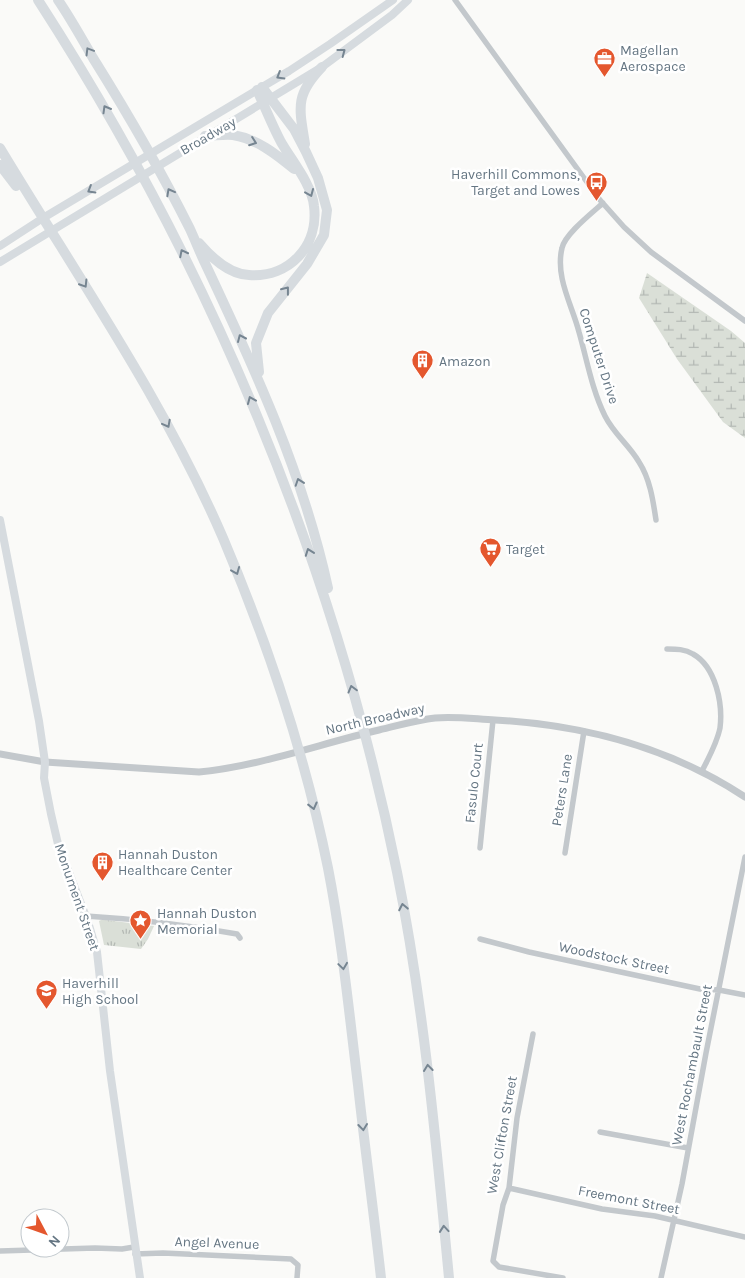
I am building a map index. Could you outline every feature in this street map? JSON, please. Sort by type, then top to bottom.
[{"type":"highway","points":[[38,0],[77,61],[131,153],[204,296],[242,378],[273,453],[316,571],[364,731],[380,794],[407,930],[428,1064],[449,1278]]},
{"type":"highway","points":[[58,0],[121,103],[193,236],[226,304],[288,451],[309,513],[326,579],[335,631]]},
{"type":"highway","points":[[306,152],[300,106],[303,91],[322,67]]},
{"type":"highway","points":[[260,89],[268,101],[294,129],[318,178],[328,210],[324,235],[308,264],[268,313],[256,343],[260,383]]},
{"type":"highway","points":[[193,236],[218,263],[248,276],[271,274],[287,267],[303,253],[316,221],[314,203],[281,142],[268,101]]},
{"type":"highway","points":[[205,136],[232,135],[257,143],[278,155],[301,176]]},
{"type":"highway","points":[[0,148],[126,353],[191,471],[223,537],[251,607],[280,691],[315,813],[336,919],[347,990],[380,1278]]},
{"type":"highway","points":[[0,165],[48,227]]},
{"type":"main road","name":"Broadway","points":[[0,246],[260,89],[330,44],[393,0]]},
{"type":"main road","name":"Broadway","points":[[0,262],[205,136],[268,101],[322,67],[392,15],[408,0]]},
{"type":"main road","name":"Monument Street","points":[[0,520],[39,721],[45,762],[44,778],[51,814],[58,844],[86,916],[98,960],[110,1074],[140,1278]]},
{"type":"street","points":[[454,0],[602,203],[624,227],[652,252],[745,321]]},
{"type":"street","name":"Computer Drive","points":[[602,203],[569,236],[562,246],[560,270],[566,295],[579,329],[591,376],[604,415],[614,432],[640,462],[648,479],[656,520]]},
{"type":"street","points":[[667,649],[682,650],[695,655],[713,679],[720,700],[720,728],[702,771]]},
{"type":"street","name":"North Broadway","points":[[0,754],[45,762],[199,772],[224,769],[434,718],[493,720],[584,731],[653,751],[702,771],[745,797]]},
{"type":"street","name":"Fasulo Court","points":[[480,848],[493,720]]},
{"type":"street","name":"Peters Lane","points":[[565,854],[584,731]]},
{"type":"street","name":"West Rochambault Street","points":[[661,1278],[674,1221],[745,857]]},
{"type":"street","points":[[86,916],[205,928],[237,934],[240,938]]},
{"type":"street","name":"Woodstock Street","points":[[480,939],[616,971],[700,989],[719,990],[745,996]]},
{"type":"street","name":"West Clifton Street","points":[[533,1034],[517,1118],[508,1188],[493,1260],[499,1267],[563,1278]]},
{"type":"street","points":[[600,1132],[688,1148]]},
{"type":"street","name":"Freemont Street","points":[[508,1188],[602,1209],[655,1216],[745,1237]]},
{"type":"street","name":"Angel Avenue","points":[[0,1251],[95,1248],[269,1257],[291,1259],[297,1262],[297,1278]]},
{"type":"green space","points":[[647,273],[731,331],[745,343],[745,438],[723,422],[677,359],[639,298]]},
{"type":"green space","points":[[99,921],[154,926],[141,949],[104,945]]},
{"type":"place","name":"Magellan Aerospace","points":[[604,77]]},
{"type":"place","name":"Haverhill Commons, Target and Lowes","points":[[596,201]]},
{"type":"place","name":"Amazon","points":[[423,380]]},
{"type":"place","name":"Target","points":[[490,568]]},
{"type":"place","name":"Hannah Duston Healthcare Center","points":[[102,881]]},
{"type":"place","name":"Hannah Duston Memorial","points":[[141,940]]},
{"type":"place","name":"Haverhill High School","points":[[46,1010]]}]
